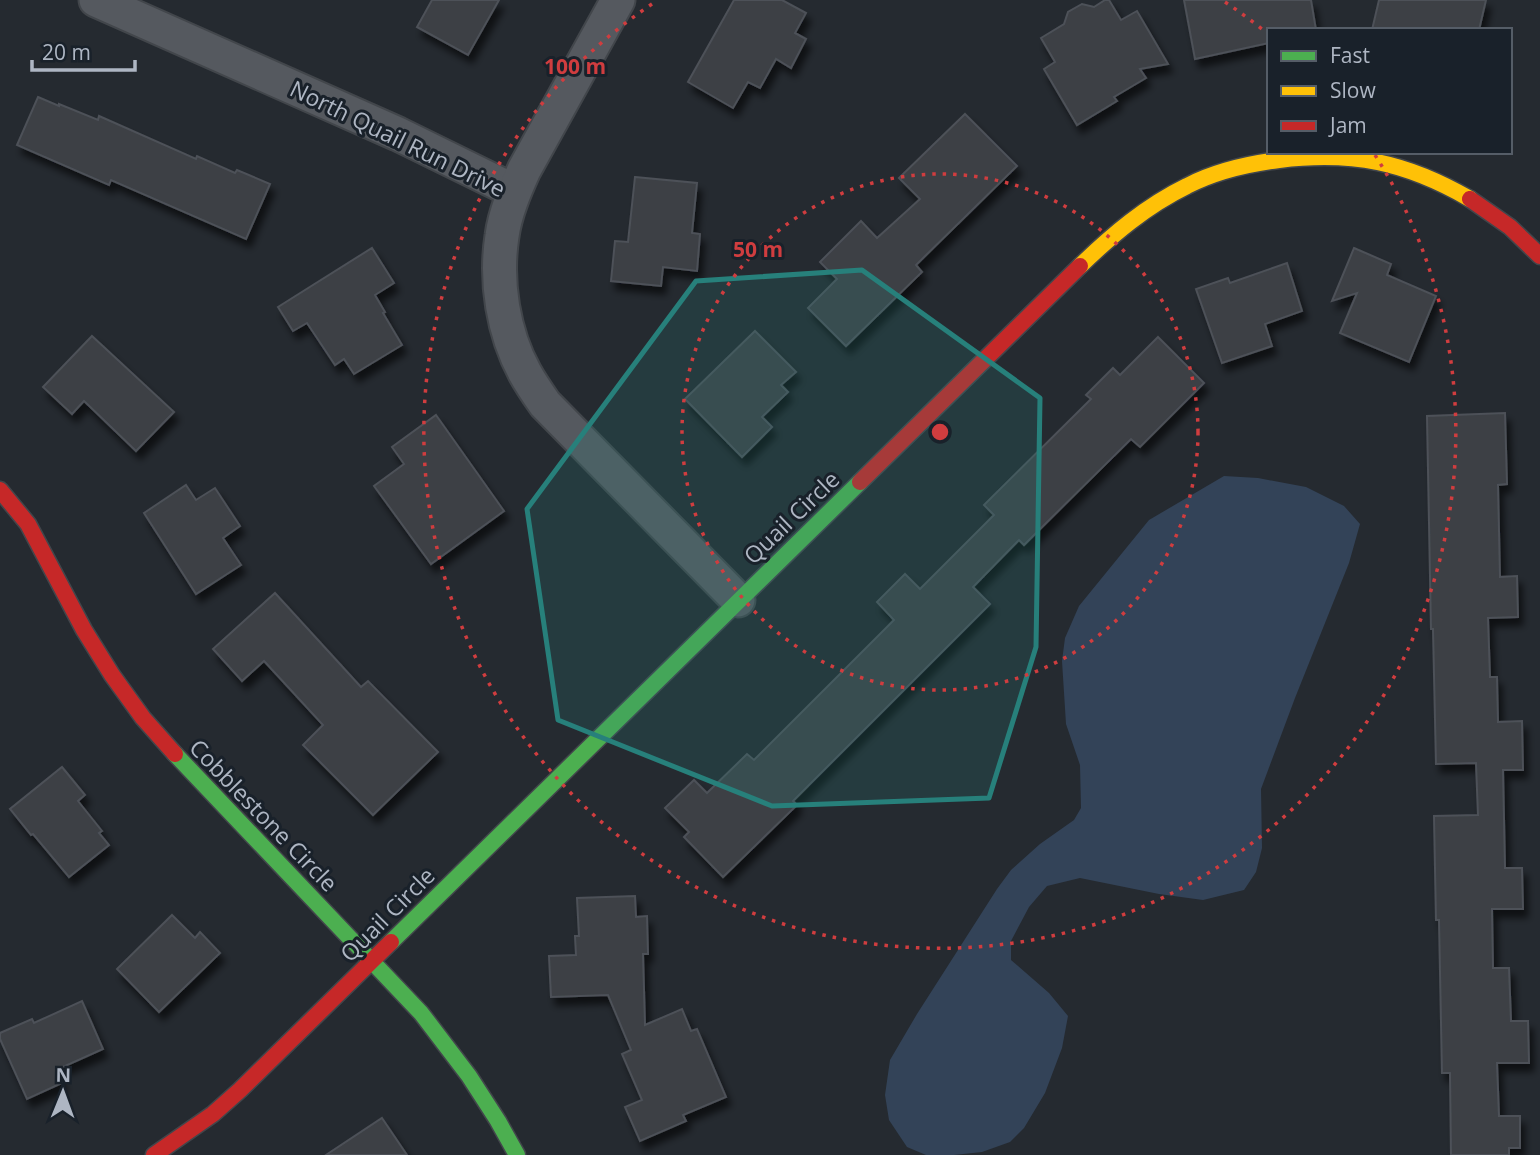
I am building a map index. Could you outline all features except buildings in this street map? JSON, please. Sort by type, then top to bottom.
[{"type":"street","name":"North Quail Run Drive","points":[[96,0],[398,134],[514,191],[502,236],[500,286],[506,325],[524,371],[545,404],[738,600]]},
{"type":"street","points":[[514,191],[618,0]]},
{"type":"street","name":"Quail Circle","points":[[154,1155],[213,1114],[240,1090],[1106,240],[1149,206],[1199,180],[1241,167],[1297,157],[1337,156],[1383,163],[1427,177],[1469,197],[1507,223],[1540,256]]},
{"type":"street","name":"Cobblestone Circle","points":[[0,490],[28,524],[84,630],[112,676],[143,718],[189,771],[421,1013],[469,1076],[517,1155]]},
{"type":"highlighted area","points":[[862,270],[1040,398],[1036,647],[989,798],[772,806],[558,720],[527,509],[696,281]]},
{"type":"water","points":[[1224,476],[1258,478],[1306,487],[1344,506],[1360,524],[1349,563],[1261,789],[1262,848],[1256,872],[1244,890],[1203,900],[1080,878],[1047,886],[1029,907],[1011,941],[1011,960],[1049,993],[1068,1016],[1062,1048],[1045,1093],[1024,1128],[1010,1142],[982,1152],[954,1155],[926,1155],[907,1147],[889,1120],[885,1095],[890,1060],[1011,870],[1040,844],[1074,820],[1081,808],[1080,765],[1066,724],[1062,661],[1065,638],[1079,606],[1149,520]]},
{"type":"traffic: fast","points":[[391,942],[860,482]]},
{"type":"traffic: fast","points":[[175,754],[421,1013],[469,1076],[517,1155]]},
{"type":"traffic: slow","points":[[1080,266],[1130,222],[1172,194],[1209,176],[1255,164],[1331,157],[1378,162],[1424,176],[1470,199]]},
{"type":"traffic: jam","points":[[1470,199],[1510,227],[1540,256]]},
{"type":"traffic: jam","points":[[860,482],[1080,266]]},
{"type":"traffic: jam","points":[[0,490],[28,524],[84,630],[112,675],[143,718],[175,754]]},
{"type":"traffic: jam","points":[[154,1155],[213,1114],[240,1090],[391,942]]}]
